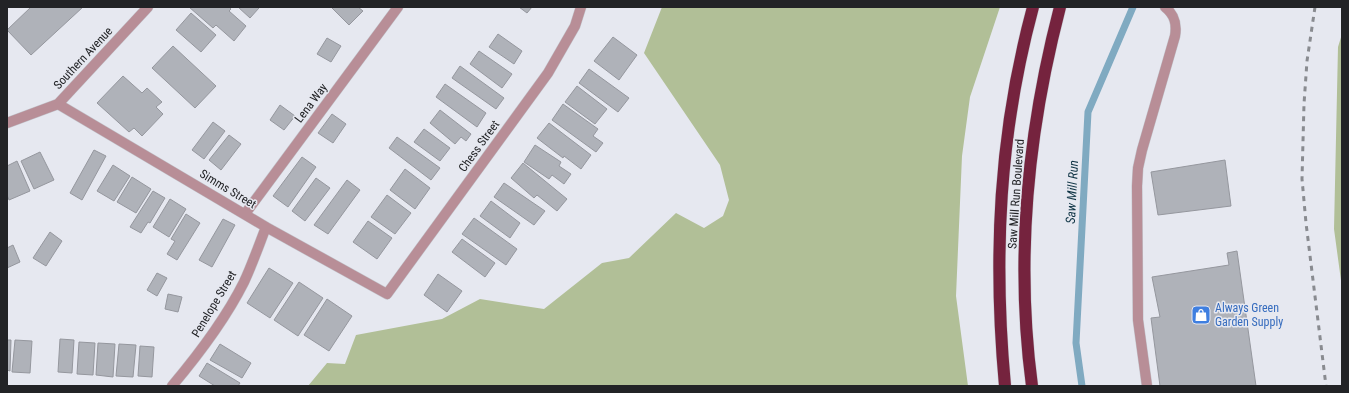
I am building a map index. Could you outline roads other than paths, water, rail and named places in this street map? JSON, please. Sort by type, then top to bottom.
[{"type":"highway","name":"Saw Mill Run Boulevard","points":[[1005,386],[999,307],[998,268],[1001,190],[1020,62],[1033,7]]},
{"type":"highway","name":"Saw Mill Run Boulevard","points":[[1032,386],[1025,306],[1025,237],[1028,192],[1038,104],[1060,7]]},
{"type":"street","name":"Southern Avenue","points":[[7,122],[58,104],[148,7]]},
{"type":"street","name":"Lena Way","points":[[245,214],[398,7]]},
{"type":"street","name":"Chess Street","points":[[387,294],[548,73],[575,26],[581,7]]},
{"type":"street","points":[[1147,386],[1138,320],[1137,186],[1138,168],[1142,150],[1175,36],[1176,27],[1174,18],[1170,11],[1165,7]]},
{"type":"street","name":"Simms Street","points":[[58,104],[266,227],[387,294]]},
{"type":"street","name":"Penelope Street","points":[[172,386],[198,354],[244,282],[266,227]]},
{"type":"waterway","name":"Saw Mill Run","points":[[1082,386],[1076,343],[1088,112],[1133,7]]},
{"type":"railway","points":[[1315,7],[1307,61],[1302,179],[1326,386]]},
{"type":"place","name":"Always Green Garden Supply","points":[[1201,315]]}]
